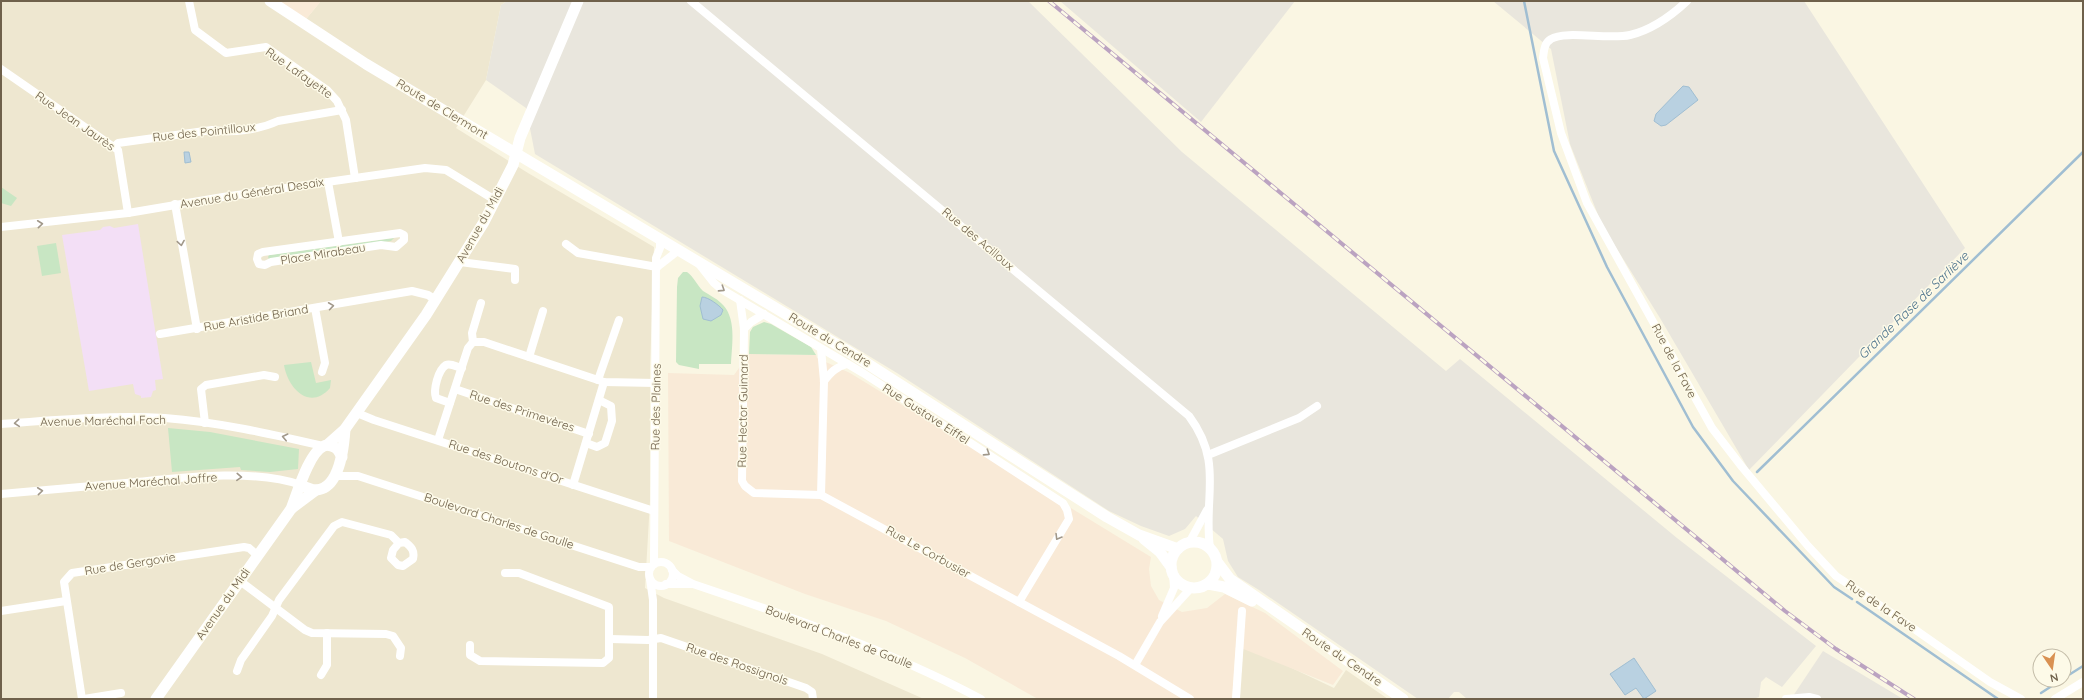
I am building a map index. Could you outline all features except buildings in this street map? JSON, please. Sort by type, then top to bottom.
[{"type":"main road","name":"Route de Clermont","points":[[270,1],[366,64],[516,154]]},
{"type":"main road","name":"Route de Clermont","points":[[279,1],[366,64]]},
{"type":"main road","name":"Avenue du Midi","points":[[156,699],[291,509],[316,454],[346,429],[436,300],[460,262],[495,200],[516,154],[520,138],[578,1]]},
{"type":"main road","name":"Route du Cendre","points":[[516,154],[697,260],[884,373],[1107,517],[1139,534],[1178,549]]},
{"type":"main road","name":"Avenue du Midi","points":[[341,461],[346,429]]},
{"type":"main road","points":[[325,446],[338,450],[341,461],[334,476]]},
{"type":"main road","name":"Avenue du Midi","points":[[291,509],[316,490],[325,486],[334,476]]},
{"type":"main road","points":[[301,485],[316,490]]},
{"type":"main road","name":"Route du Cendre","points":[[1139,534],[1160,552],[1172,570]]},
{"type":"main road","points":[[1198,542],[1210,548],[1218,563],[1216,575],[1208,584],[1200,588],[1191,588],[1180,583],[1172,570],[1172,559],[1178,549],[1189,543],[1198,542]]},
{"type":"main road","name":"Route du Cendre","points":[[1218,563],[1230,578],[1280,615],[1403,699]]},
{"type":"main road","name":"Route du Cendre","points":[[1208,584],[1224,587],[1280,615]]},
{"type":"street","name":"Rue Lafayette","points":[[189,1],[193,25],[198,33],[226,53],[266,47],[333,95],[346,120],[355,178]]},
{"type":"street","name":"Rue des Acilloux","points":[[691,1],[1180,406],[1194,423],[1203,439],[1208,455],[1211,483],[1208,531],[1210,548]]},
{"type":"street","name":"Rue de la Fave","points":[[1684,4],[1652,28],[1630,35],[1609,38],[1561,35],[1550,39],[1544,48],[1543,58],[1561,133],[1595,220],[1632,283],[1696,403],[1712,428],[1742,467],[1808,546],[1836,576],[1990,682],[2021,699]]},
{"type":"street","name":"Rue Jean Jaurès","points":[[1,69],[118,150],[128,213]]},
{"type":"street","name":"Rue des Pointilloux","points":[[114,147],[118,143],[212,130],[227,132],[270,125],[278,121],[342,110]]},
{"type":"street","name":"Avenue du Général Desaix","points":[[1,227],[128,213],[175,204],[425,168],[442,169],[495,200]]},
{"type":"street","name":"Place Mirabeau","points":[[328,182],[339,242]]},
{"type":"street","name":"Rue Aristide Briand","points":[[175,204],[196,329]]},
{"type":"street","name":"Place Mirabeau","points":[[400,233],[404,235],[404,242],[396,247],[381,245],[271,262],[265,265],[259,264],[257,259],[260,253],[339,242],[400,233]]},
{"type":"street","name":"Rue des Plaines","points":[[653,699],[654,639],[651,571],[655,546],[656,258],[660,248],[660,238]]},
{"type":"street","points":[[566,244],[578,253],[657,267],[679,250]]},
{"type":"street","name":"Rue Gustave Eiffel","points":[[697,260],[714,283],[847,364],[1063,502],[1068,510],[1069,519],[1019,602]]},
{"type":"street","points":[[460,262],[515,269],[514,280]]},
{"type":"street","name":"Rue Aristide Briand","points":[[160,334],[379,298],[412,291],[428,295],[436,300]]},
{"type":"street","name":"Rue Hector Guimard","points":[[740,300],[744,329],[742,481],[748,490],[754,492],[821,495]]},
{"type":"street","points":[[438,440],[468,348],[473,342],[472,333],[481,303]]},
{"type":"street","name":"Rue Aristide Briand","points":[[315,308],[325,363],[322,372]]},
{"type":"street","points":[[529,357],[543,311]]},
{"type":"street","points":[[744,329],[751,322],[764,314]]},
{"type":"street","points":[[574,485],[599,400],[601,381],[619,320]]},
{"type":"street","points":[[473,342],[484,342],[601,381],[656,383]]},
{"type":"street","points":[[821,349],[824,381],[821,495]]},
{"type":"street","points":[[450,403],[436,398],[434,392],[441,371],[445,366],[450,364],[462,368]]},
{"type":"street","points":[[824,381],[835,369],[847,364]]},
{"type":"street","points":[[205,423],[201,389],[206,385],[264,375],[275,377]]},
{"type":"street","name":"Rue des Primevères","points":[[455,389],[589,434]]},
{"type":"street","points":[[586,443],[597,447],[605,444],[612,421],[611,406],[599,400]]},
{"type":"street","points":[[1208,455],[1299,418],[1317,406]]},
{"type":"street","name":"Rue des Boutons d'Or","points":[[357,413],[374,420],[654,511]]},
{"type":"street","name":"Avenue Maréchal Foch","points":[[1,424],[124,418],[165,418],[276,435],[325,446]]},
{"type":"street","name":"Boulevard Charles de Gaulle","points":[[341,461],[358,476]]},
{"type":"street","name":"Avenue Maréchal Joffre","points":[[1,494],[193,477],[230,476],[280,479],[301,485]]},
{"type":"street","name":"Boulevard Charles de Gaulle","points":[[334,476],[358,476],[651,571]]},
{"type":"street","name":"Rue Le Corbusier","points":[[821,495],[1135,665],[1190,699]]},
{"type":"street","name":"Rue des Acilloux","points":[[1189,543],[1209,508]]},
{"type":"street","points":[[237,671],[241,660],[276,609],[279,600],[334,526],[342,522],[392,535],[399,543]]},
{"type":"street","name":"Rue de Gergovie","points":[[83,699],[64,582],[72,573],[244,546],[249,548],[257,555]]},
{"type":"street","points":[[653,600],[671,580],[669,567],[655,546]]},
{"type":"street","points":[[665,585],[654,584],[651,571],[659,562],[669,567]]},
{"type":"street","name":"Boulevard Charles de Gaulle","points":[[669,567],[678,576],[693,584],[861,643],[930,673],[981,699]]},
{"type":"street","points":[[1135,665],[1160,622],[1174,588],[1172,570]]},
{"type":"street","points":[[470,645],[470,656],[480,661],[603,663],[609,658],[609,607],[605,604],[519,573],[505,573]]},
{"type":"street","points":[[240,581],[305,630],[312,633],[386,634],[393,636],[401,648],[400,656]]},
{"type":"street","name":"Boulevard Charles de Gaulle","points":[[665,585],[693,584]]},
{"type":"street","points":[[1160,622],[1191,588]]},
{"type":"street","points":[[1,611],[66,601]]},
{"type":"street","points":[[1236,699],[1242,611]]},
{"type":"street","points":[[321,675],[326,665],[327,633]]},
{"type":"street","name":"Rue des Rossignols","points":[[610,639],[661,638],[806,688],[812,692],[813,699]]},
{"type":"street","points":[[2055,699],[2083,682]]},
{"type":"street","points":[[83,699],[121,693]]},
{"type":"street","points":[[1786,699],[1809,697],[1817,699]]},
{"type":"shaded area","points":[[1,1],[267,1],[302,24],[321,1],[507,1],[501,5],[486,80],[456,128],[528,173],[654,247],[650,370],[650,501],[645,588],[664,598],[822,654],[924,699],[1,699]]},
{"type":"shaded area","points":[[267,1],[321,1],[302,24]]},
{"type":"shaded area","points":[[507,1],[1028,1],[1182,152],[1446,371],[1460,359],[1677,538],[1816,646],[1782,687],[1766,677],[1761,682],[1759,697],[1753,699],[1467,699],[1459,692],[1454,692],[1448,699],[1418,699],[1238,577],[1228,561],[1223,539],[1196,516],[1185,529],[1169,536],[1141,526],[1109,511],[897,373],[535,154],[526,108],[486,80],[501,5]]},
{"type":"shaded area","points":[[1060,1],[1295,1],[1201,122]]},
{"type":"shaded area","points":[[1493,1],[1804,1],[1965,248],[1749,470],[1660,318],[1602,225],[1570,144],[1551,49]]},
{"type":"shaded area","points":[[138,224],[163,379],[155,380],[156,390],[153,391],[151,397],[141,398],[141,396],[135,394],[133,384],[89,391],[62,235],[100,230],[103,227],[110,226],[114,228]]},
{"type":"shaded area","points":[[749,354],[816,355],[817,358],[850,373],[1151,557],[1149,569],[1151,586],[1159,600],[1182,612],[1207,608],[1225,594],[1265,613],[1343,671],[1333,685],[1236,646],[1232,699],[1038,699],[965,658],[886,621],[805,594],[669,541],[668,373],[734,375]]},
{"type":"shaded area","points":[[1243,645],[1334,688],[1346,670],[1388,699],[1239,699]]},
{"type":"shaded area","points":[[1823,651],[1903,699],[1791,699]]},
{"type":"green space","points":[[1,187],[17,198],[11,206],[1,203]]},
{"type":"green space","points":[[394,238],[391,241],[269,259],[268,257],[269,255]]},
{"type":"green space","points":[[56,243],[61,273],[42,276],[37,246]]},
{"type":"green space","points":[[683,272],[687,272],[703,291],[721,303],[726,309],[732,331],[731,364],[699,364],[699,369],[679,365],[676,362],[677,287],[678,278]]},
{"type":"green space","points":[[764,322],[771,324],[811,347],[816,355],[749,354],[750,332],[753,327]]},
{"type":"green space","points":[[311,362],[316,383],[331,380],[330,388],[322,395],[315,397],[308,397],[295,389],[286,374],[284,365]]},
{"type":"green space","points":[[168,428],[210,432],[299,449],[298,469],[270,472],[241,470],[240,467],[172,472]]},
{"type":"water","points":[[1683,86],[1689,87],[1698,100],[1666,125],[1661,126],[1654,121],[1656,114]]},
{"type":"water","points":[[184,152],[189,152],[191,162],[185,163]]},
{"type":"water","points":[[702,297],[710,300],[721,308],[723,310],[721,315],[711,321],[703,319],[700,306]]},
{"type":"water","points":[[1634,658],[1656,691],[1644,699],[1636,688],[1625,695],[1610,674]]},
{"type":"waterway","points":[[1524,1],[1554,151],[1607,267],[1693,427],[1733,481],[1834,587],[1852,599]]},
{"type":"waterway","name":"Grande Rase de Sarliève","points":[[1757,472],[2083,152]]},
{"type":"waterway","points":[[1857,602],[1998,699]]},
{"type":"waterway","points":[[2072,673],[2083,666]]},
{"type":"waterway","points":[[2041,693],[2049,688]]},
{"type":"railway","points":[[1049,1],[1785,611],[1836,649],[1914,699]]}]
